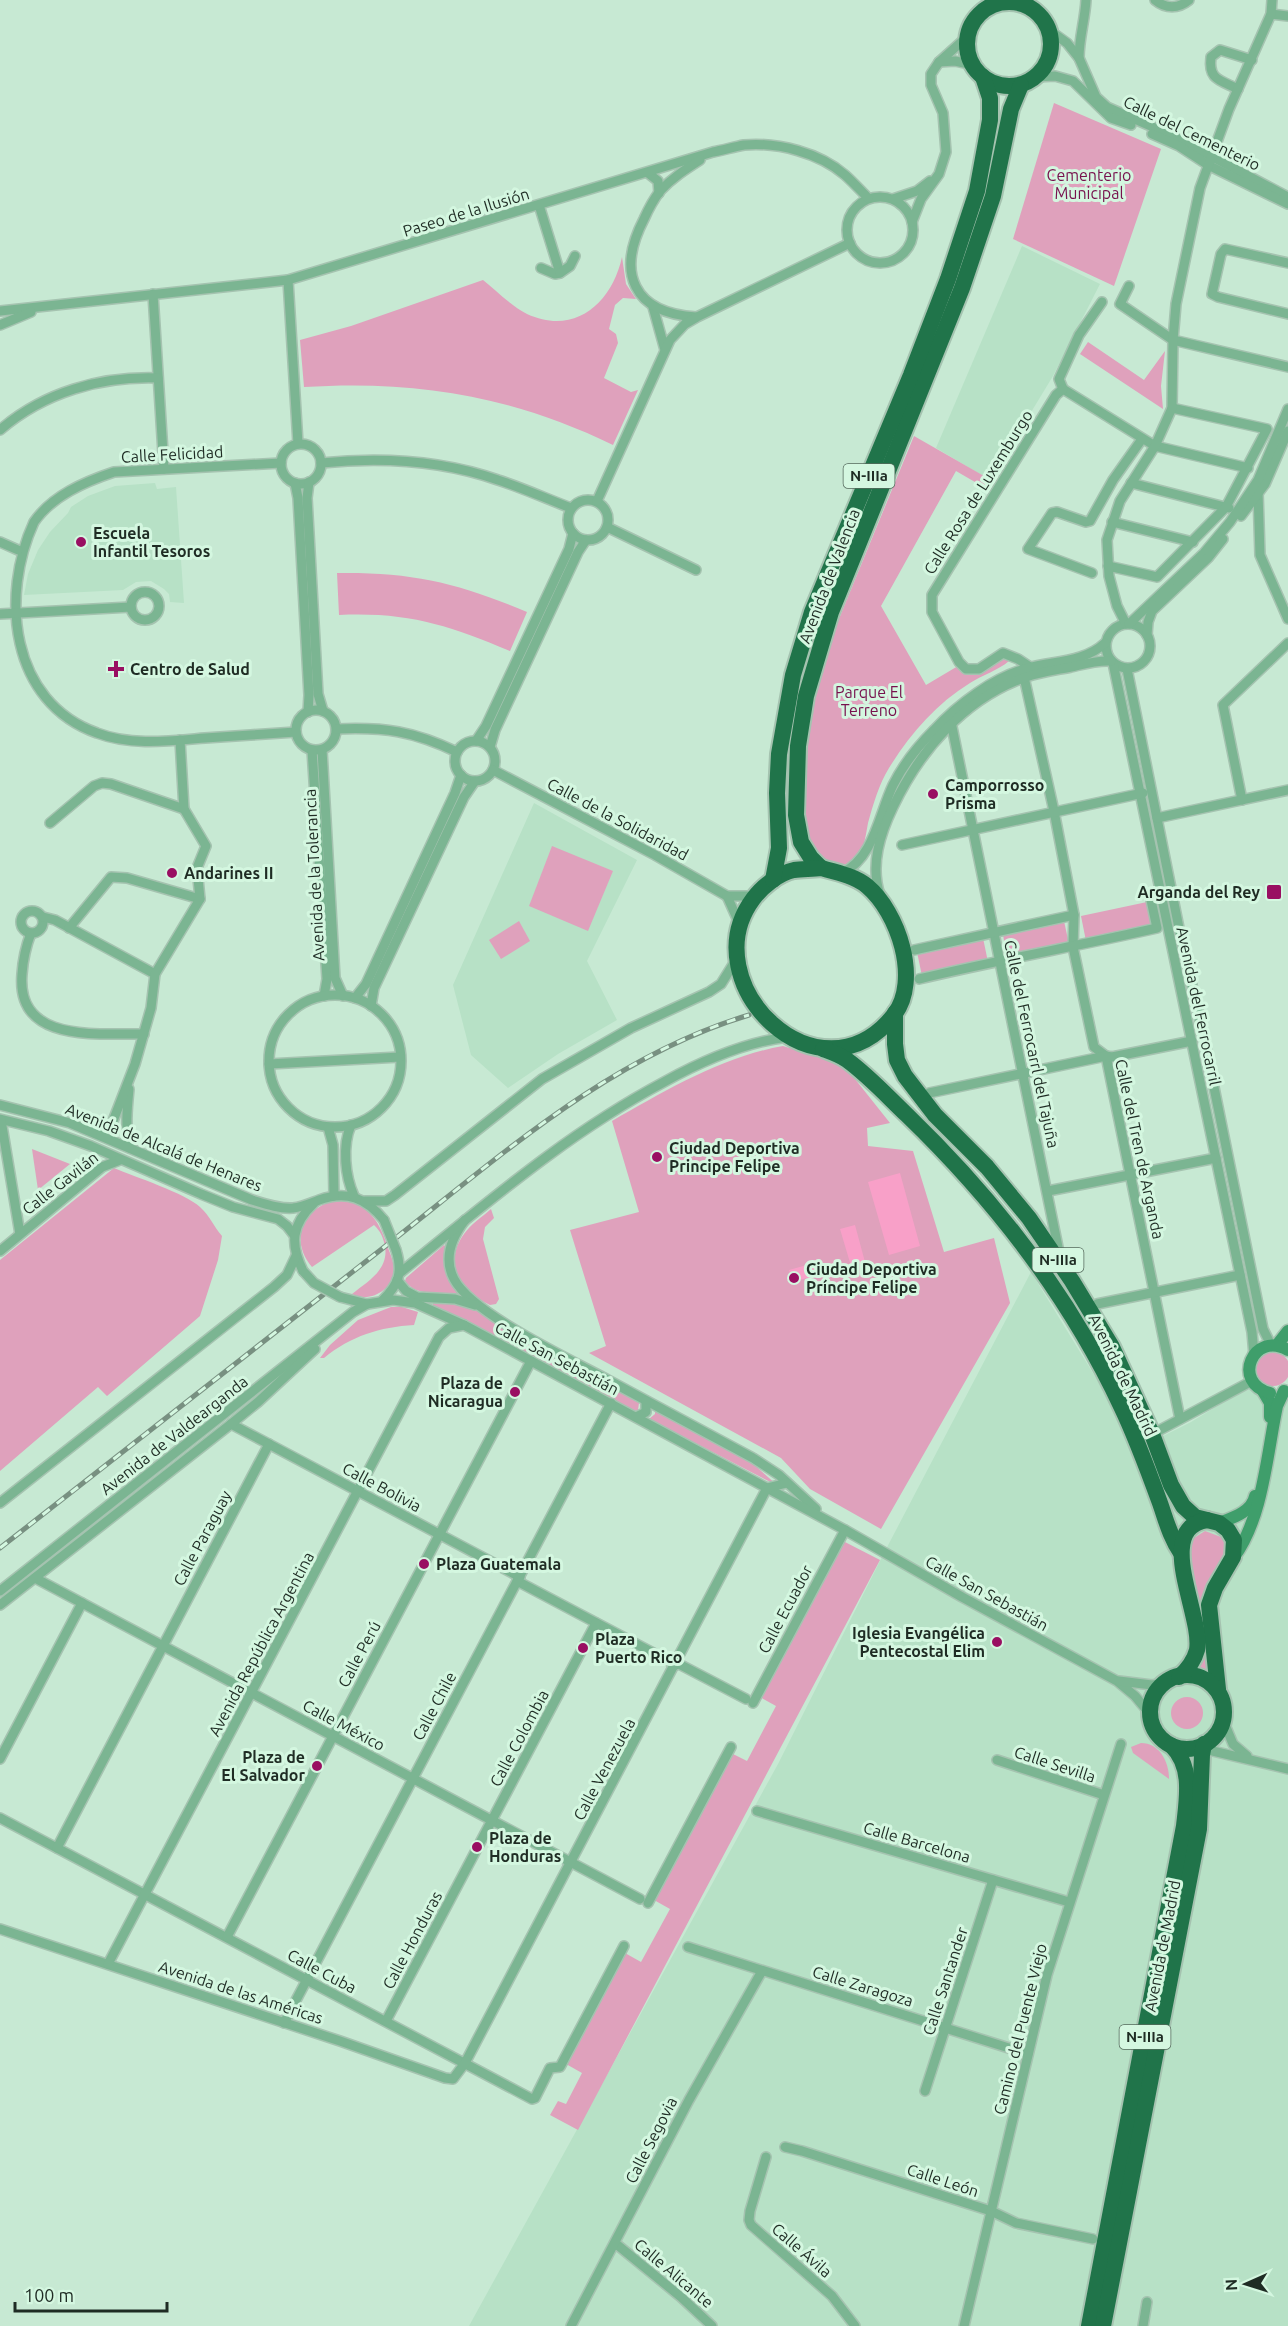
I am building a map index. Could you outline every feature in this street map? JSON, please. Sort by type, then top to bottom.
[{"type":"highway","points":[[968,36],[978,17],[995,3],[1034,6],[1054,34]]},
{"type":"highway","name":"N-IIIa","points":[[1029,81],[1045,67],[1050,56],[1054,34]]},
{"type":"highway","name":"N-IIIa","points":[[968,36],[968,51],[978,71]]},
{"type":"highway","points":[[978,71],[995,84],[1008,86],[1029,81]]},
{"type":"highway","name":"Avenida de Valencia","points":[[773,880],[779,848],[777,793],[779,754],[793,675],[812,612],[911,375],[948,279],[977,190],[990,120],[990,98],[978,71]]},
{"type":"highway","name":"Avenida de Valencia","points":[[821,868],[811,858],[801,842],[796,815],[798,746],[809,687],[831,612],[962,288],[993,196],[1011,109],[1029,81]]},
{"type":"highway","name":"N-IIIa","points":[[821,868],[842,873],[867,886],[885,907],[897,931],[905,959],[903,995],[895,1013],[873,1033],[857,1043],[822,1049],[788,1037],[761,1011],[746,985],[736,960],[740,925],[756,896],[773,880],[792,871],[821,868]]},
{"type":"highway","name":"Avenida de Madrid","points":[[895,1013],[897,1060],[905,1076],[935,1115],[987,1167],[1029,1218],[1062,1265],[1112,1347],[1152,1434],[1176,1496],[1190,1513],[1228,1530],[1234,1540],[1233,1557]]},
{"type":"highway","name":"Avenida de Madrid","points":[[822,1049],[846,1059],[861,1071],[946,1152],[997,1209],[1034,1257],[1069,1309],[1106,1374],[1136,1443],[1172,1538],[1181,1553],[1197,1636],[1197,1650],[1193,1660],[1173,1680]]},
{"type":"highway","points":[[1181,1553],[1184,1535],[1196,1523],[1213,1522]]},
{"type":"highway","points":[[1172,1746],[1201,1746],[1215,1736],[1224,1720],[1223,1703],[1218,1689],[1209,1605],[1215,1588],[1233,1557]]},
{"type":"highway","points":[[1173,1680],[1199,1678],[1218,1689]]},
{"type":"highway","name":"N-IIIa","points":[[1172,1746],[1155,1731],[1150,1714],[1154,1695],[1173,1680]]},
{"type":"highway","name":"Avenida de Madrid","points":[[1089,2326],[1184,1827],[1188,1783],[1182,1759],[1172,1746]]},
{"type":"highway","name":"Avenida de Madrid","points":[[1103,2326],[1199,1829],[1201,1746]]},
{"type":"main road","points":[[1213,1522],[1243,1512],[1254,1501],[1271,1410],[1268,1397],[1252,1381],[1250,1365],[1254,1355],[1261,1348],[1279,1347],[1288,1331]]},
{"type":"main road","points":[[1263,1391],[1273,1394],[1286,1390]]},
{"type":"main road","points":[[1233,1557],[1245,1540],[1254,1519],[1277,1406],[1286,1390]]},
{"type":"street","points":[[1079,58],[1078,44],[1082,33],[1086,0]]},
{"type":"street","points":[[1155,0],[1170,8],[1180,7],[1189,0]]},
{"type":"street","points":[[1263,0],[1288,16]]},
{"type":"street","points":[[1147,635],[1136,626],[1128,624],[1117,606],[1108,566],[1107,540],[1112,522],[1131,483],[1155,446],[1172,408],[1176,304],[1200,188],[1271,7]]},
{"type":"street","points":[[1054,34],[1072,37],[1082,33]]},
{"type":"street","name":"Calle del Cementerio","points":[[1054,34],[1067,43],[1079,58],[1096,97],[1107,107],[1171,135],[1209,161],[1288,197]]},
{"type":"street","points":[[912,222],[906,209],[893,199],[868,198],[855,209],[849,219],[850,243],[870,261],[885,262],[896,259],[912,240],[912,222],[921,199],[939,174],[946,152],[943,113],[931,85],[931,74],[939,62],[968,36]]},
{"type":"street","points":[[1238,89],[1215,78],[1210,69],[1211,57],[1220,50],[1251,60]]},
{"type":"street","points":[[939,62],[955,60],[978,71]]},
{"type":"street","name":"Calle del Cementerio","points":[[1029,81],[1055,76],[1073,81],[1111,118],[1179,146],[1288,204]]},
{"type":"street","name":"Paseo de la Ilusión","points":[[0,311],[288,280],[745,145],[795,150],[817,158],[844,174],[868,198]]},
{"type":"street","points":[[665,350],[653,307],[636,287],[632,276],[630,255],[639,229],[659,193],[683,171],[713,153]]},
{"type":"street","points":[[648,173],[658,181],[659,193]]},
{"type":"street","points":[[893,199],[917,191],[939,174]]},
{"type":"street","points":[[538,206],[560,273]]},
{"type":"street","points":[[597,501],[665,350],[677,331],[697,317],[850,243]]},
{"type":"street","points":[[1288,262],[1225,249],[1221,254],[1212,294],[1288,314]]},
{"type":"street","points":[[541,268],[555,274],[560,273],[570,267],[575,256]]},
{"type":"street","points":[[288,280],[298,444]]},
{"type":"street","points":[[1129,286],[1120,304],[1173,340],[1288,367]]},
{"type":"street","points":[[153,294],[164,469]]},
{"type":"street","name":"Calle Rosa de Luxemburgo","points":[[1029,668],[1018,659],[1003,653],[979,669],[966,669],[959,662],[932,612],[932,595],[1056,395],[1063,389],[1059,378],[1079,335],[1102,302]]},
{"type":"street","name":"Paseo de la Ilusión","points":[[0,325],[21,315],[53,306]]},
{"type":"street","points":[[653,307],[676,316],[697,317]]},
{"type":"street","points":[[0,429],[28,408],[54,395],[87,384],[158,378]]},
{"type":"street","points":[[1063,389],[1155,446],[1248,468]]},
{"type":"street","points":[[1108,566],[1157,577],[1226,507],[1267,429],[1172,408]]},
{"type":"street","points":[[885,907],[876,880],[876,855],[887,818],[902,787],[918,762],[951,722],[990,694],[1024,677],[1092,662],[1112,662],[1127,669],[1135,668],[1147,658],[1150,643],[1147,635],[1148,622],[1152,611],[1208,558],[1239,514],[1258,480],[1288,409]]},
{"type":"street","points":[[1112,662],[1106,650],[1106,644],[1113,630],[1128,624],[1204,553],[1258,494],[1266,484],[1288,431]]},
{"type":"street","points":[[1092,573],[1028,549],[1052,513],[1057,512],[1086,522],[1090,521],[1113,480],[1142,439]]},
{"type":"street","points":[[309,482],[295,483],[282,472],[281,463],[287,449],[298,444],[313,448],[321,463],[320,471],[309,482],[307,498],[318,694],[323,711],[335,722],[337,729],[330,745],[317,750],[304,747],[298,740],[297,724],[308,712],[323,711]]},
{"type":"street","points":[[321,463],[358,459],[419,462],[496,479],[571,508]]},
{"type":"street","name":"Calle Felicidad","points":[[281,463],[114,472],[72,489],[34,521],[18,550],[9,578],[4,614],[16,655],[26,674],[41,696],[57,711],[80,726],[116,740],[180,740],[296,732]]},
{"type":"street","points":[[1258,480],[1260,555],[1288,620]]},
{"type":"street","points":[[295,483],[298,498],[308,712]]},
{"type":"street","points":[[1131,483],[1226,507],[1239,514]]},
{"type":"street","points":[[584,500],[597,501],[606,511],[607,527],[597,538],[586,540],[573,533],[568,526],[568,517],[571,508],[576,503],[584,500]]},
{"type":"street","points":[[1112,522],[1193,542]]},
{"type":"street","points":[[607,527],[696,570]]},
{"type":"street","points":[[477,741],[570,549],[573,533]]},
{"type":"street","points":[[490,747],[495,730],[578,552],[586,540]]},
{"type":"street","points":[[0,542],[18,550]]},
{"type":"street","points":[[4,614],[131,607]]},
{"type":"street","points":[[1242,800],[1223,705],[1288,643]]},
{"type":"street","points":[[842,873],[859,862],[870,844],[894,782],[934,729],[946,717],[986,687],[1029,668],[1081,657],[1106,644]]},
{"type":"street","name":"Avenida del Ferrocarril","points":[[1112,662],[1254,1343],[1254,1355]]},
{"type":"street","name":"Avenida del Ferrocarril","points":[[1127,669],[1263,1329],[1279,1347]]},
{"type":"street","name":"Calle del Tren de Arganda","points":[[1024,677],[1054,811],[1074,915],[1073,947],[1094,1047],[1106,1056],[1180,1419]]},
{"type":"street","name":"Calle del Ferrocarrl del Tajuña","points":[[951,722],[970,830],[994,933],[1062,1265]]},
{"type":"street","points":[[337,729],[385,728],[430,740],[457,752]]},
{"type":"street","points":[[101,1135],[113,1121],[135,1064],[151,1008],[155,974],[200,899],[197,868],[206,846],[184,809],[180,740]]},
{"type":"street","points":[[370,1006],[374,988],[464,797],[475,781],[488,776],[493,770],[494,754],[490,747],[477,741],[463,745],[457,752],[457,768],[461,775],[475,781]]},
{"type":"street","name":"Avenida de la Tolerancia","points":[[317,750],[335,978],[343,996]]},
{"type":"street","name":"Avenida de la Tolerancia","points":[[317,750],[327,979],[324,996]]},
{"type":"street","name":"Calle de la Solidaridad","points":[[493,770],[655,855],[727,896],[756,896]]},
{"type":"street","points":[[354,998],[366,984],[455,793],[461,775]]},
{"type":"street","points":[[50,823],[94,786],[102,783],[184,809]]},
{"type":"street","points":[[1157,818],[1288,790]]},
{"type":"street","points":[[902,845],[1152,791]]},
{"type":"street","points":[[69,928],[111,877],[127,878],[200,899]]},
{"type":"street","points":[[919,979],[999,960],[1073,947],[1157,928],[1152,900],[1173,895]]},
{"type":"street","points":[[727,896],[740,925]]},
{"type":"street","points":[[42,917],[44,923],[40,930],[31,933],[25,930],[22,924],[24,915],[33,911],[42,917],[55,920],[155,974]]},
{"type":"street","points":[[914,950],[1074,915]]},
{"type":"street","points":[[31,933],[26,944],[21,990],[26,1005],[36,1017],[48,1026],[69,1031],[144,1034]]},
{"type":"street","points":[[365,1201],[386,1201],[395,1195],[542,1079],[631,1028],[709,992],[721,984],[736,960]]},
{"type":"street","points":[[324,996],[343,996],[354,998],[370,1006],[388,1023],[395,1036],[400,1057],[399,1075],[389,1098],[371,1116],[351,1125],[328,1127],[304,1119],[284,1103],[273,1082],[269,1064],[272,1042],[278,1028],[287,1017],[305,1002],[324,996]]},
{"type":"street","points":[[478,1305],[455,1299],[417,1297],[406,1291],[399,1276],[396,1250],[384,1220],[365,1201],[354,1196],[334,1196],[316,1202],[306,1210],[294,1235],[296,1256],[303,1271],[314,1283],[340,1297],[367,1304],[382,1301],[392,1291],[399,1276],[465,1220],[592,1124],[635,1097],[721,1054],[788,1037]]},
{"type":"street","points":[[929,1093],[1106,1056],[1112,1058],[1192,1041]]},
{"type":"street","points":[[269,1064],[400,1057]]},
{"type":"street","points":[[130,1148],[127,1139],[127,1111],[135,1064]]},
{"type":"street","name":"Avenida de Alcalá de Henares","points":[[0,1105],[70,1123],[233,1193],[271,1206],[291,1208],[316,1202]]},
{"type":"street","name":"Avenida de Alcalá de Henares","points":[[1,1119],[49,1131],[91,1146],[233,1207],[278,1220],[294,1235]]},
{"type":"street","name":"Calle Gavilán","points":[[1,1119],[20,1234]]},
{"type":"street","points":[[351,1125],[346,1143],[350,1186],[354,1196]]},
{"type":"street","points":[[328,1127],[333,1145],[334,1196]]},
{"type":"street","points":[[1048,1191],[1216,1158]]},
{"type":"street","name":"Calle Gavilán","points":[[0,1251],[102,1167],[120,1160]]},
{"type":"street","points":[[16,1210],[21,1222],[31,1226]]},
{"type":"street","points":[[465,1220],[451,1241],[449,1264],[454,1281],[462,1292],[478,1305]]},
{"type":"street","points":[[0,1503],[274,1287],[287,1275],[296,1256]]},
{"type":"street","points":[[1097,1305],[1240,1275]]},
{"type":"street","name":"Calle San Sebastián","points":[[382,1301],[409,1301],[464,1325],[768,1488],[1117,1681]]},
{"type":"street","name":"Avenida de Valdearganda","points":[[0,1591],[353,1312],[367,1304]]},
{"type":"street","name":"Calle San Sebastián","points":[[478,1305],[519,1331],[753,1458],[779,1475],[805,1501],[844,1530]]},
{"type":"street","points":[[436,1312],[440,1324],[439,1337]]},
{"type":"street","points":[[439,1337],[449,1328],[464,1325]]},
{"type":"street","points":[[0,1605],[231,1424],[313,1351],[323,1336]]},
{"type":"street","name":"Avenida República Argentina","points":[[108,1964],[439,1337]]},
{"type":"street","points":[[440,1534],[531,1361]]},
{"type":"street","points":[[1158,1431],[1252,1381]]},
{"type":"street","points":[[636,1417],[646,1412],[646,1401]]},
{"type":"street","name":"Calle Chile","points":[[284,2023],[611,1403]]},
{"type":"street","name":"Calle Bolivia","points":[[231,1424],[440,1534],[596,1623],[749,1701]]},
{"type":"street","name":"Calle Paraguay","points":[[57,1848],[269,1444]]},
{"type":"street","points":[[768,1488],[787,1483]]},
{"type":"street","name":"Calle Venezuela","points":[[465,2063],[768,1488]]},
{"type":"street","name":"Calle Ecuador","points":[[749,1701],[844,1530]]},
{"type":"street","name":"Calle Perú","points":[[333,1736],[440,1534]]},
{"type":"street","name":"Calle México","points":[[35,1578],[644,1901],[731,1747]]},
{"type":"street","points":[[0,1759],[82,1603]]},
{"type":"street","name":"Calle Colombia","points":[[492,1821],[596,1623]]},
{"type":"street","points":[[1117,1681],[1152,1684],[1173,1680]]},
{"type":"street","points":[[1117,1681],[1135,1695],[1150,1714]]},
{"type":"street","points":[[1224,1720],[1233,1744],[1242,1753],[1255,1760]]},
{"type":"street","points":[[227,1937],[333,1736]]},
{"type":"street","name":"Camino del Puente Viejo","points":[[964,2326],[1047,1975],[1120,1744]]},
{"type":"street","points":[[1201,1746],[1288,1769]]},
{"type":"street","name":"Calle Sevilla","points":[[997,1760],[1104,1795]]},
{"type":"street","name":"Calle Barcelona","points":[[757,1812],[1069,1902]]},
{"type":"street","name":"Calle Cuba","points":[[0,1818],[532,2099],[550,2068],[560,2067],[624,1946]]},
{"type":"street","name":"Calle Honduras","points":[[386,2021],[492,1821]]},
{"type":"street","name":"Calle Santander","points":[[925,2091],[993,1880]]},
{"type":"street","name":"Avenida de las Américas","points":[[0,1929],[445,2078],[453,2079],[465,2063]]},
{"type":"street","name":"Calle Zaragoza","points":[[688,1947],[1028,2054]]},
{"type":"street","name":"Calle Segovia","points":[[571,2326],[689,2100],[762,1971]]},
{"type":"street","name":"Calle León","points":[[784,2147],[990,2211],[1016,2223],[1093,2239]]},
{"type":"street","name":"Calle Ávila","points":[[766,2157],[750,2211],[751,2225],[832,2296],[855,2326]]},
{"type":"street","name":"Calle Alicante","points":[[615,2243],[681,2297],[712,2326]]},
{"type":"street","points":[[1143,2326],[1147,2302]]},
{"type":"shaded area","points":[[1022,246],[1100,284],[1053,376],[990,480],[936,448]]},
{"type":"shaded area","points":[[155,483],[157,489],[176,487],[184,603],[170,602],[169,594],[151,581],[136,582],[123,590],[24,595],[28,574],[38,550],[71,507],[88,496],[115,486]]},
{"type":"shaded area","points":[[534,803],[637,860],[587,961],[617,1020],[558,1054],[508,1088],[471,1055],[453,985]]},
{"type":"shaded area","points":[[900,1173],[920,1246],[889,1255],[868,1182]]},
{"type":"shaded area","points":[[855,1225],[865,1262],[851,1266],[840,1229]]},
{"type":"shaded area","points":[[814,1263],[817,1275],[793,1282],[789,1270]]},
{"type":"shaded area","points":[[1031,1272],[1115,1409],[1133,1451],[1191,1422],[1235,1395],[1251,1389],[1268,1406],[1288,1396],[1288,2326],[469,2326],[778,1764],[884,1553]]},
{"type":"green space","name":"Cementerio Municipal","points":[[1054,103],[1161,149],[1114,286],[1013,239]]},
{"type":"green space","points":[[622,257],[626,284],[636,299],[623,298],[615,305],[609,329],[616,334],[618,343],[604,378],[631,392],[638,390],[613,445],[538,414],[463,395],[385,386],[304,387],[300,340],[351,326],[483,280],[527,314],[544,320],[561,321],[576,318],[589,311],[610,288]]},
{"type":"green space","points":[[1088,342],[1144,380],[1165,351],[1161,386],[1163,409],[1080,354]]},
{"type":"green space","name":"Parque El Terreno","points":[[914,436],[991,480],[987,489],[956,471],[881,606],[926,685],[958,666],[976,673],[1002,658],[1009,661],[946,700],[915,732],[897,755],[882,781],[861,851],[849,863],[835,865],[827,862],[814,850],[806,830],[803,804],[805,745],[816,674],[822,675],[836,626]]},
{"type":"green space","points":[[337,573],[389,575],[435,581],[527,612],[510,651],[447,627],[427,622],[386,616],[339,615]]},
{"type":"green space","points":[[552,846],[613,871],[588,931],[529,906]]},
{"type":"green space","points":[[1147,902],[1153,927],[1086,941],[1081,916]]},
{"type":"green space","points":[[519,921],[530,941],[501,959],[489,940]]},
{"type":"green space","points":[[1064,921],[1069,944],[1007,956],[1003,935]]},
{"type":"green space","points":[[983,938],[988,962],[922,976],[917,952]]},
{"type":"green space","name":"Ciudad Deportiva Príncipe Felipe","points":[[783,1046],[836,1062],[855,1079],[890,1123],[867,1128],[868,1146],[913,1151],[944,1252],[994,1238],[1010,1303],[881,1529],[810,1489],[781,1458],[589,1353],[606,1346],[570,1230],[639,1212],[612,1121],[694,1076],[738,1058]]},
{"type":"green space","points":[[32,1149],[70,1164],[38,1190]]},
{"type":"green space","points":[[114,1168],[172,1191],[193,1202],[203,1210],[222,1236],[218,1260],[200,1316],[107,1396],[98,1387],[0,1471],[0,1260]]},
{"type":"green space","points":[[339,1200],[358,1205],[372,1215],[381,1230],[391,1256],[394,1268],[392,1278],[384,1289],[372,1296],[352,1294],[376,1274],[384,1262],[384,1243],[380,1232],[374,1225],[312,1267],[301,1245],[303,1225],[309,1216],[327,1203]]},
{"type":"green space","points":[[491,1209],[494,1218],[485,1227],[483,1239],[499,1299],[496,1304],[490,1305],[471,1293],[464,1285],[458,1276],[455,1256],[464,1234]]},
{"type":"green space","points":[[444,1245],[447,1272],[460,1295],[423,1292],[410,1286],[405,1281],[406,1278]]},
{"type":"green space","points":[[433,1301],[454,1301],[474,1308],[639,1403],[638,1410],[635,1411],[433,1305]]},
{"type":"green space","points":[[391,1307],[402,1307],[418,1312],[414,1325],[366,1334],[334,1350],[324,1358],[320,1358],[330,1345],[358,1320]]},
{"type":"green space","points":[[1273,1352],[1285,1357],[1290,1369],[1285,1381],[1273,1386],[1261,1381],[1256,1369],[1261,1357]]},
{"type":"green space","points":[[655,1410],[751,1462],[778,1486],[649,1419],[655,1414]]},
{"type":"green space","points":[[1205,1531],[1221,1537],[1225,1543],[1226,1553],[1208,1671],[1197,1667],[1198,1612],[1188,1550],[1194,1538]]},
{"type":"green space","points":[[843,1541],[880,1560],[578,2130],[550,2115],[558,2101],[566,2104],[582,2073],[566,2064],[625,1953],[641,1962],[670,1909],[654,1900],[731,1753],[747,1761],[776,1706],[760,1697]]},
{"type":"green space","points":[[1187,1697],[1199,1701],[1203,1713],[1199,1725],[1187,1729],[1175,1725],[1171,1713],[1175,1701]]},
{"type":"green space","points":[[1141,1743],[1153,1746],[1162,1754],[1169,1772],[1169,1779],[1133,1753],[1131,1747]]},
{"type":"railway","points":[[0,1548],[468,1180],[556,1114],[601,1084],[648,1057],[697,1033],[749,1015]]},
{"type":"place","name":"Escuela Infantil Tesoros","points":[[81,542]]},
{"type":"place","name":"Centro de Salud","points":[[116,669]]},
{"type":"place","name":"Camporrosso Prisma","points":[[933,794]]},
{"type":"place","name":"Andarines II","points":[[172,873]]},
{"type":"place","name":"Arganda del Rey","points":[[1274,892]]},
{"type":"place","name":"Ciudad Deportiva Principe Felipe","points":[[657,1157]]},
{"type":"place","name":"Ciudad Deportiva Príncipe Felipe","points":[[794,1278]]},
{"type":"place","name":"Plaza de Nicaragua","points":[[515,1392]]},
{"type":"place","name":"Plaza Guatemala","points":[[424,1564]]},
{"type":"place","name":"Iglesia Evangélica Pentecostal Elim","points":[[997,1642]]},
{"type":"place","name":"Plaza Puerto Rico","points":[[583,1648]]},
{"type":"place","name":"Plaza de El Salvador","points":[[317,1766]]},
{"type":"place","name":"Plaza de Honduras","points":[[477,1847]]}]
